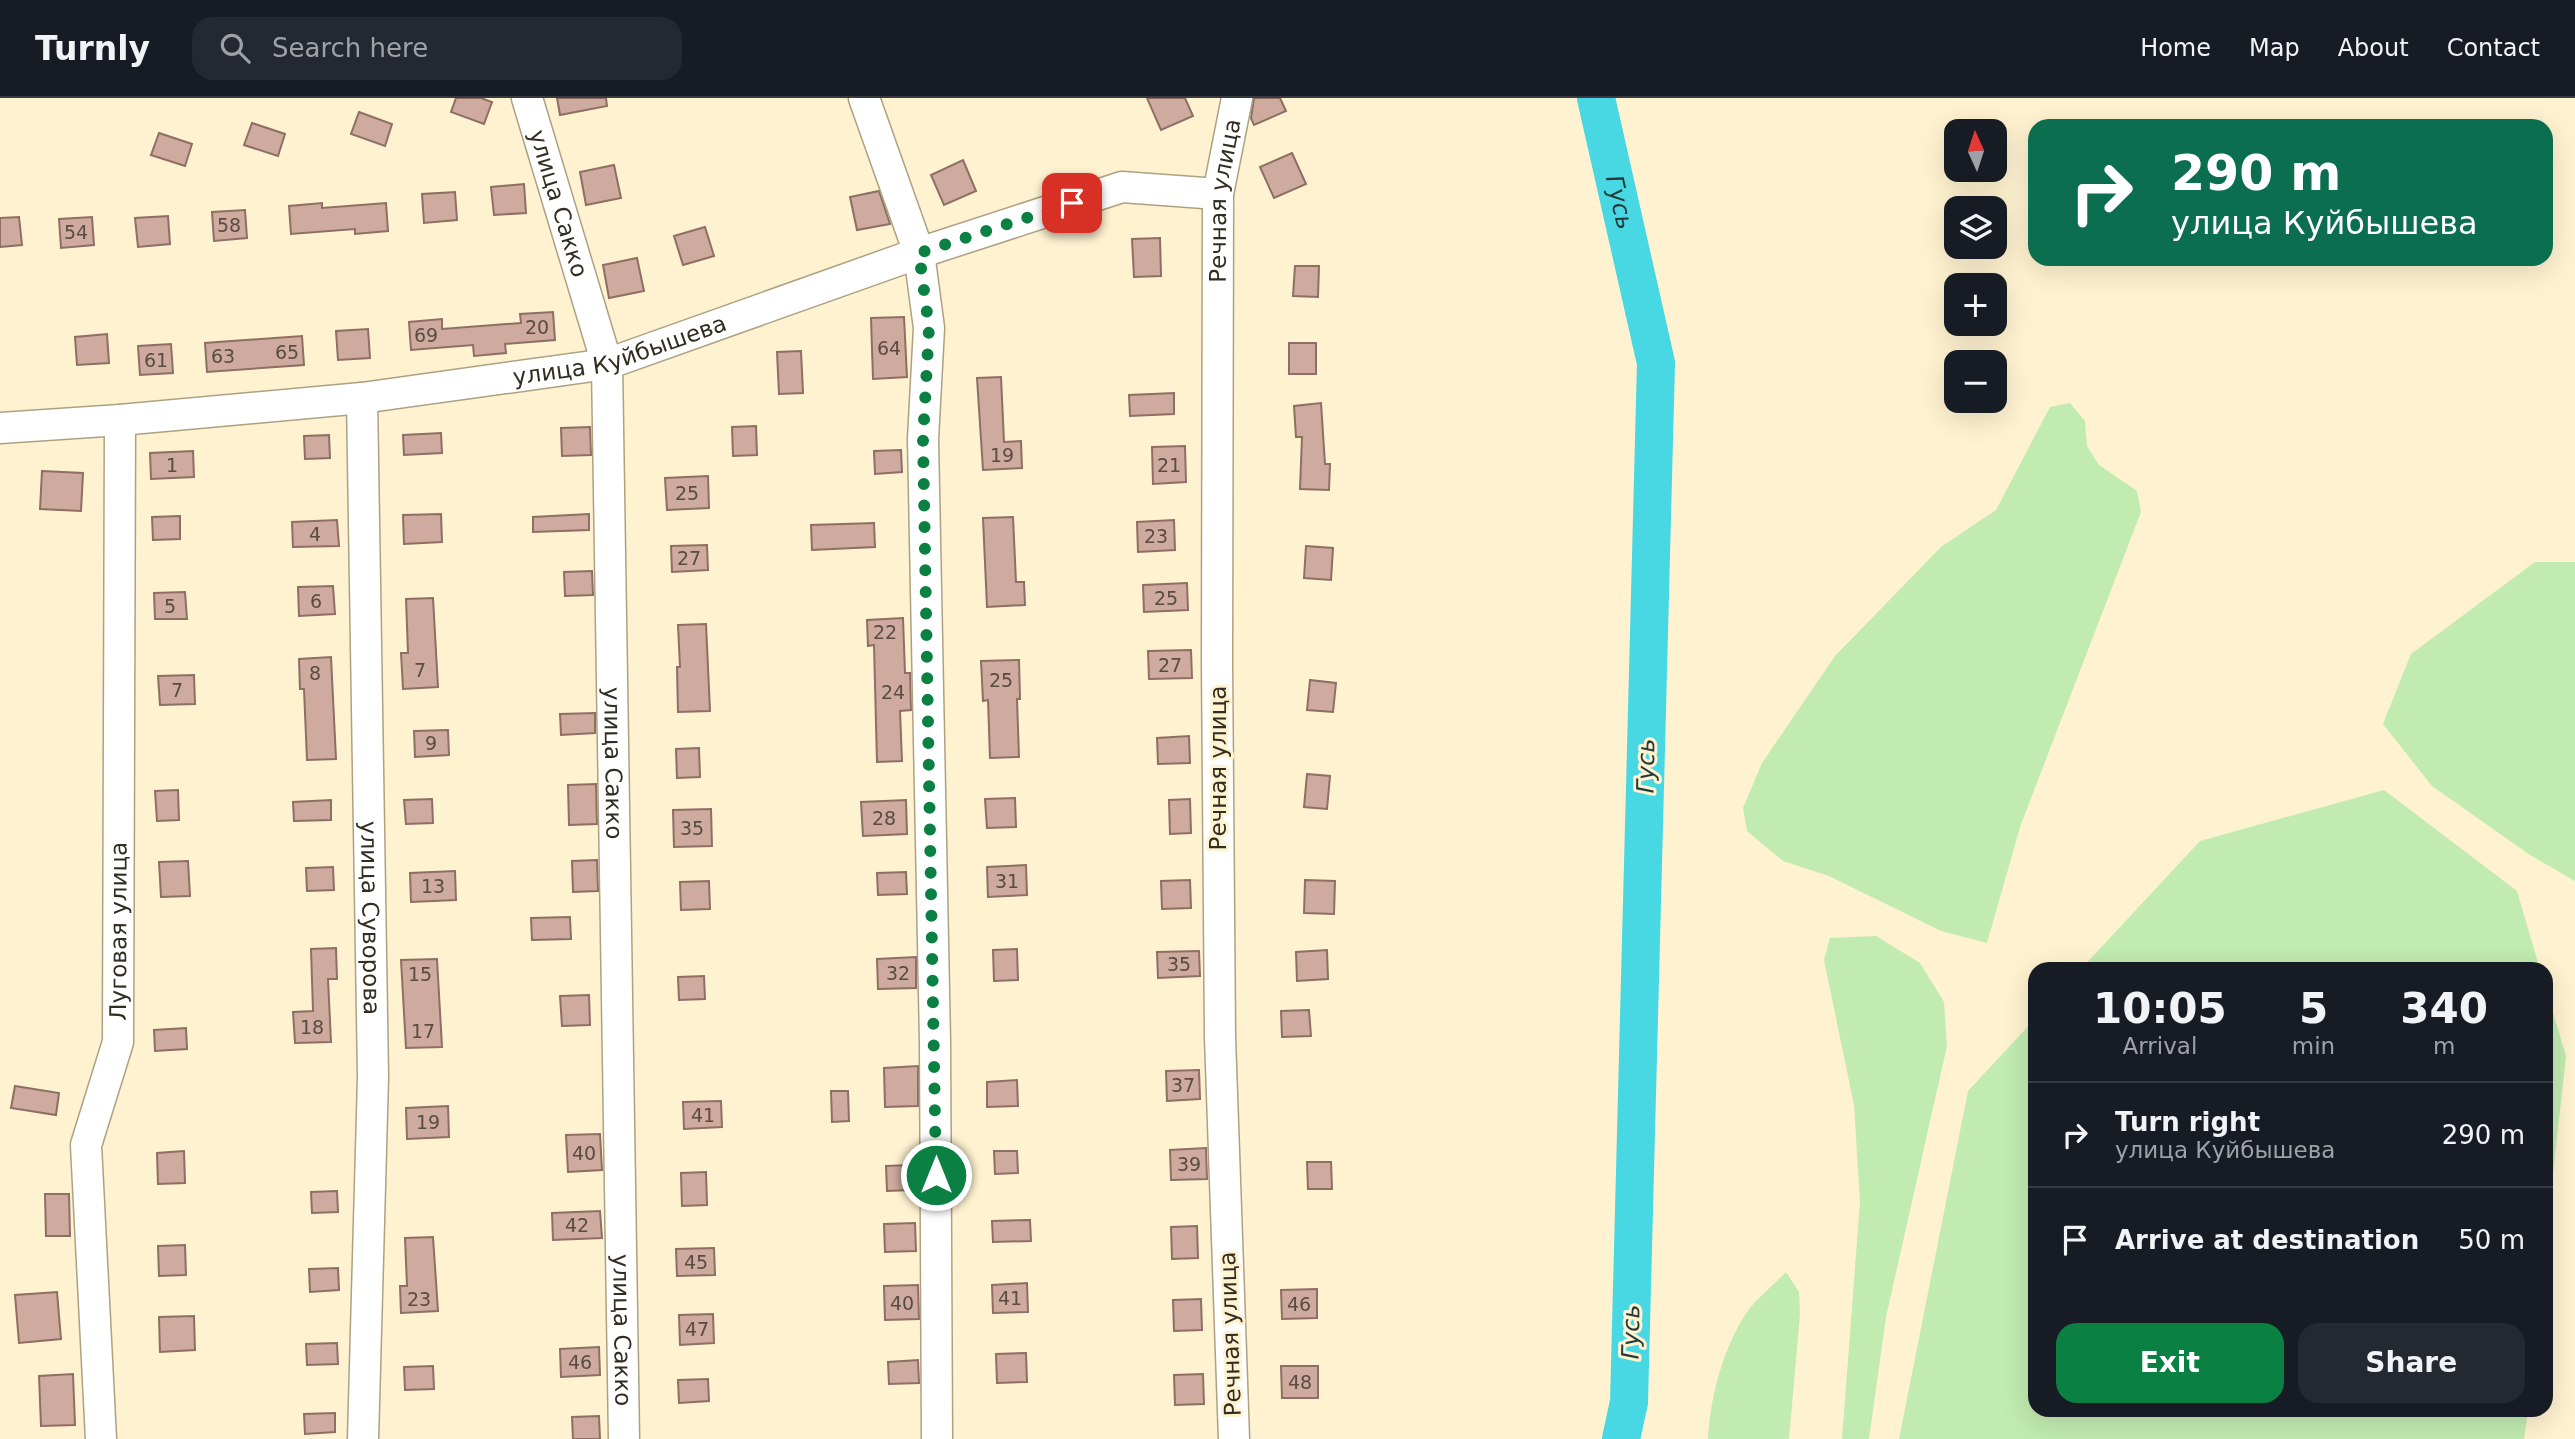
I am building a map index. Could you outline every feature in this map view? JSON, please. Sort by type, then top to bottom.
[{"type":"street","name":"улица Сакко","points":[[527,98],[607,364],[624,1439]]},
{"type":"street","points":[[864,98],[919,253],[929,328],[923,439],[934,1029],[937,1439]]},
{"type":"street","name":"Речная улица","points":[[1234,1439],[1220,1023],[1217,677],[1218,194],[1237,98]]},
{"type":"street","name":"улица Куйбышева","points":[[0,428],[362,398],[607,364],[919,253],[1122,187],[1218,194]]},
{"type":"street","name":"улица Суворова","points":[[362,398],[373,1077],[363,1439]]},
{"type":"street","name":"Луговая улица","points":[[101,1439],[86,1145],[118,1042],[120,420]]},
{"type":"green space","points":[[2070,403],[2085,421],[2087,446],[2099,465],[2137,491],[2141,512],[2020,827],[1987,943],[1941,931],[1829,876],[1783,861],[1747,831],[1743,808],[1762,763],[1835,656],[1941,547],[1996,510],[2050,407]]},
{"type":"green space","points":[[2535,562],[2575,562],[2575,881],[2530,855],[2432,786],[2383,724],[2411,654]]},
{"type":"green space","points":[[2384,790],[2517,891],[2538,962],[2088,962],[2200,841]]},
{"type":"green space","points":[[1876,936],[1920,963],[1944,1002],[1947,1046],[1886,1317],[1869,1439],[1842,1439],[1860,1202],[1854,1105],[1824,960],[1830,938]]},
{"type":"green space","points":[[2553,1012],[2566,1056],[2553,1174]]},
{"type":"green space","points":[[2028,1027],[2028,1417],[2527,1417],[2524,1439],[1899,1439],[1968,1091]]},
{"type":"green space","points":[[1786,1272],[1799,1292],[1800,1314],[1789,1439],[1708,1439],[1716,1385],[1736,1331],[1755,1302]]},
{"type":"building","points":[[456,98],[481,98],[492,102],[484,124],[451,112]]},
{"type":"building","points":[[557,98],[606,98],[607,106],[560,115]]},
{"type":"building","points":[[1147,98],[1185,98],[1193,116],[1161,130]]},
{"type":"building","points":[[1254,98],[1280,98],[1286,111],[1254,125],[1251,118]]},
{"type":"building","points":[[359,112],[392,124],[385,146],[351,134]]},
{"type":"building","points":[[252,123],[285,134],[278,156],[244,145]]},
{"type":"building","points":[[159,133],[192,144],[185,166],[151,155]]},
{"type":"building","points":[[1292,153],[1306,184],[1274,198],[1260,167]]},
{"type":"building","points":[[963,160],[976,191],[944,205],[931,175]]},
{"type":"building","points":[[614,165],[621,198],[586,205],[580,172]]},
{"type":"building","points":[[524,184],[526,213],[494,215],[491,187]]},
{"type":"building","points":[[879,191],[890,224],[857,230],[850,197]]},
{"type":"building","points":[[455,192],[457,220],[424,223],[422,194]]},
{"type":"building","points":[[322,203],[322,208],[386,203],[388,231],[355,234],[355,229],[291,234],[289,206]]},
{"type":"building","points":[[245,210],[247,238],[214,241],[212,212]]},
{"type":"building","points":[[168,216],[170,244],[138,247],[135,218]]},
{"type":"building","points":[[19,217],[22,245],[0,247],[0,218]]},
{"type":"building","points":[[92,217],[94,245],[61,248],[59,219]]},
{"type":"building","points":[[705,227],[714,256],[683,265],[674,236]]},
{"type":"building","points":[[1160,238],[1161,276],[1134,277],[1132,239]]},
{"type":"building","points":[[637,258],[644,291],[609,298],[603,265]]},
{"type":"building","points":[[1295,266],[1319,266],[1318,297],[1293,296]]},
{"type":"building","points":[[553,312],[555,340],[505,344],[506,353],[474,356],[473,345],[411,350],[409,322],[442,319],[442,329],[521,323],[520,314]]},
{"type":"building","points":[[904,317],[907,377],[873,379],[871,318]]},
{"type":"building","points":[[368,329],[370,358],[338,360],[336,331]]},
{"type":"building","points":[[107,334],[109,363],[77,365],[75,337]]},
{"type":"building","points":[[302,336],[304,365],[207,372],[205,343]]},
{"type":"building","points":[[1289,343],[1316,343],[1316,374],[1289,374]]},
{"type":"building","points":[[171,344],[173,373],[140,375],[138,346]]},
{"type":"building","points":[[801,351],[803,393],[779,394],[777,352]]},
{"type":"building","points":[[1001,377],[1004,442],[1021,441],[1022,468],[983,470],[977,378]]},
{"type":"building","points":[[1174,393],[1174,414],[1130,416],[1129,395]]},
{"type":"building","points":[[1321,403],[1325,464],[1330,464],[1329,490],[1300,489],[1302,437],[1296,437],[1294,406]]},
{"type":"building","points":[[756,426],[757,455],[733,456],[732,427]]},
{"type":"building","points":[[590,427],[591,455],[562,456],[561,428]]},
{"type":"building","points":[[441,433],[442,453],[404,455],[403,435]]},
{"type":"building","points":[[329,435],[330,458],[305,459],[304,436]]},
{"type":"building","points":[[1185,446],[1186,482],[1153,484],[1152,447]]},
{"type":"building","points":[[901,450],[902,472],[875,474],[874,451]]},
{"type":"building","points":[[193,451],[194,477],[151,479],[150,453]]},
{"type":"building","points":[[42,471],[83,473],[81,511],[40,509]]},
{"type":"building","points":[[708,476],[709,508],[667,510],[665,478]]},
{"type":"building","points":[[441,514],[442,542],[404,544],[403,515]]},
{"type":"building","points":[[589,514],[589,530],[533,532],[533,517]]},
{"type":"building","points":[[180,516],[180,539],[153,540],[152,517]]},
{"type":"building","points":[[1013,517],[1016,582],[1024,582],[1025,605],[987,607],[983,518]]},
{"type":"building","points":[[337,520],[339,546],[293,547],[292,522]]},
{"type":"building","points":[[1174,520],[1175,550],[1138,552],[1137,522]]},
{"type":"building","points":[[874,523],[875,547],[812,550],[811,525]]},
{"type":"building","points":[[707,545],[708,570],[672,572],[671,546]]},
{"type":"building","points":[[1306,546],[1333,548],[1331,580],[1304,578]]},
{"type":"building","points":[[592,571],[593,595],[565,596],[564,572]]},
{"type":"building","points":[[1187,583],[1188,610],[1144,612],[1143,585]]},
{"type":"building","points":[[333,586],[335,614],[299,616],[298,587]]},
{"type":"building","points":[[185,592],[187,619],[155,619],[154,593]]},
{"type":"building","points":[[433,598],[438,687],[403,689],[401,653],[408,653],[406,599]]},
{"type":"building","points":[[903,618],[905,673],[910,673],[911,710],[900,711],[902,761],[877,762],[874,645],[868,646],[867,620]]},
{"type":"building","points":[[706,624],[710,711],[678,712],[678,625]]},
{"type":"building","points":[[1191,650],[1192,678],[1149,679],[1148,651]]},
{"type":"building","points":[[331,657],[336,759],[307,760],[304,689],[300,689],[299,659]]},
{"type":"building","points":[[1019,660],[1019,757],[990,758],[988,700],[983,701],[981,661]]},
{"type":"building","points":[[194,675],[195,704],[160,705],[158,676]]},
{"type":"building","points":[[1310,680],[1336,683],[1333,712],[1307,710]]},
{"type":"building","points":[[595,713],[595,733],[561,735],[560,714]]},
{"type":"building","points":[[448,730],[449,755],[415,757],[414,731]]},
{"type":"building","points":[[1189,736],[1190,763],[1158,764],[1157,738]]},
{"type":"building","points":[[699,748],[700,777],[677,778],[676,749]]},
{"type":"building","points":[[1307,774],[1330,776],[1327,809],[1304,807]]},
{"type":"building","points":[[596,784],[597,824],[569,825],[568,785]]},
{"type":"building","points":[[178,790],[179,820],[157,821],[155,791]]},
{"type":"building","points":[[1015,798],[1016,827],[987,828],[985,799]]},
{"type":"building","points":[[432,799],[433,823],[406,824],[404,800]]},
{"type":"building","points":[[1190,799],[1191,833],[1170,834],[1169,800]]},
{"type":"building","points":[[331,800],[331,820],[294,821],[293,802]]},
{"type":"building","points":[[906,800],[907,834],[863,836],[861,802]]},
{"type":"building","points":[[711,809],[712,846],[674,847],[673,810]]},
{"type":"building","points":[[597,860],[598,891],[573,892],[572,861]]},
{"type":"building","points":[[188,861],[190,896],[161,897],[159,862]]},
{"type":"building","points":[[1026,865],[1027,895],[988,897],[987,867]]},
{"type":"building","points":[[333,867],[334,890],[307,891],[306,868]]},
{"type":"building","points":[[455,871],[456,900],[411,902],[410,873]]},
{"type":"building","points":[[906,872],[907,894],[878,895],[877,873]]},
{"type":"building","points":[[1190,880],[1191,908],[1162,909],[1161,881]]},
{"type":"building","points":[[1305,880],[1335,881],[1334,914],[1304,913]]},
{"type":"building","points":[[709,881],[710,909],[681,910],[680,882]]},
{"type":"building","points":[[570,917],[571,939],[532,940],[531,918]]},
{"type":"building","points":[[336,948],[337,979],[328,979],[331,1042],[295,1043],[293,1012],[313,1011],[311,949]]},
{"type":"building","points":[[1017,949],[1018,980],[994,981],[993,950]]},
{"type":"building","points":[[1327,950],[1328,979],[1297,981],[1296,952]]},
{"type":"building","points":[[1199,951],[1200,976],[1158,978],[1157,952]]},
{"type":"building","points":[[916,957],[916,988],[878,989],[877,959]]},
{"type":"building","points":[[437,959],[442,1047],[406,1048],[401,960]]},
{"type":"building","points":[[704,976],[705,999],[679,1000],[678,977]]},
{"type":"building","points":[[589,995],[590,1025],[562,1026],[560,996]]},
{"type":"building","points":[[1309,1010],[1311,1036],[1282,1037],[1281,1011]]},
{"type":"building","points":[[186,1028],[187,1049],[155,1051],[154,1030]]},
{"type":"building","points":[[918,1066],[918,1106],[885,1107],[884,1068]]},
{"type":"building","points":[[1199,1070],[1200,1099],[1167,1101],[1166,1071]]},
{"type":"building","points":[[1017,1080],[1018,1106],[987,1107],[987,1082]]},
{"type":"building","points":[[15,1086],[59,1093],[56,1115],[11,1108]]},
{"type":"building","points":[[831,1091],[848,1091],[849,1121],[832,1122]]},
{"type":"building","points":[[721,1101],[722,1127],[684,1129],[683,1102]]},
{"type":"building","points":[[448,1106],[449,1137],[407,1139],[406,1108]]},
{"type":"building","points":[[600,1134],[602,1170],[568,1172],[566,1135]]},
{"type":"building","points":[[1206,1148],[1207,1179],[1171,1180],[1170,1150]]},
{"type":"building","points":[[184,1151],[185,1183],[158,1184],[157,1153]]},
{"type":"building","points":[[994,1151],[1017,1151],[1018,1173],[995,1174]]},
{"type":"building","points":[[1307,1162],[1331,1162],[1332,1189],[1308,1189]]},
{"type":"building","points":[[911,1165],[912,1190],[887,1191],[886,1166]]},
{"type":"building","points":[[706,1172],[707,1205],[682,1206],[681,1173]]},
{"type":"building","points":[[337,1191],[338,1212],[312,1213],[311,1192]]},
{"type":"building","points":[[45,1194],[69,1194],[70,1236],[46,1236]]},
{"type":"building","points":[[600,1211],[602,1238],[553,1240],[552,1213]]},
{"type":"building","points":[[1030,1220],[1031,1241],[993,1242],[992,1221]]},
{"type":"building","points":[[915,1223],[916,1251],[885,1252],[884,1224]]},
{"type":"building","points":[[1197,1226],[1198,1258],[1172,1259],[1171,1227]]},
{"type":"building","points":[[433,1237],[438,1311],[401,1313],[400,1286],[407,1286],[405,1238]]},
{"type":"building","points":[[185,1245],[186,1275],[159,1276],[158,1246]]},
{"type":"building","points":[[714,1248],[715,1275],[677,1276],[676,1249]]},
{"type":"building","points":[[338,1268],[339,1290],[310,1292],[309,1269]]},
{"type":"building","points":[[1027,1283],[1028,1312],[993,1313],[992,1285]]},
{"type":"building","points":[[918,1285],[919,1319],[885,1320],[884,1286]]},
{"type":"building","points":[[1317,1289],[1317,1318],[1282,1319],[1281,1290]]},
{"type":"building","points":[[57,1292],[61,1339],[19,1343],[15,1295]]},
{"type":"building","points":[[1201,1299],[1202,1330],[1174,1331],[1173,1300]]},
{"type":"building","points":[[713,1314],[714,1343],[680,1345],[679,1315]]},
{"type":"building","points":[[194,1316],[195,1350],[160,1352],[159,1317]]},
{"type":"building","points":[[337,1343],[338,1364],[307,1365],[306,1344]]},
{"type":"building","points":[[599,1347],[600,1375],[561,1377],[560,1349]]},
{"type":"building","points":[[1026,1353],[1027,1382],[997,1383],[996,1354]]},
{"type":"building","points":[[918,1360],[919,1383],[889,1384],[888,1362]]},
{"type":"building","points":[[433,1366],[434,1389],[405,1390],[404,1367]]},
{"type":"building","points":[[1281,1366],[1318,1366],[1318,1398],[1282,1398]]},
{"type":"building","points":[[73,1374],[75,1425],[41,1426],[39,1376]]},
{"type":"building","points":[[1203,1374],[1204,1404],[1175,1405],[1174,1375]]},
{"type":"building","points":[[708,1379],[709,1401],[679,1403],[678,1380]]},
{"type":"building","points":[[335,1413],[335,1432],[305,1434],[304,1414]]},
{"type":"building","points":[[599,1416],[600,1439],[573,1439],[572,1417]]},
{"type":"waterway","name":"Гусь","points":[[1596,98],[1656,363],[1629,1402],[1621,1439]]},
{"type":"route","points":[[936,1175],[923,439],[929,328],[919,253],[1072,203]]}]
